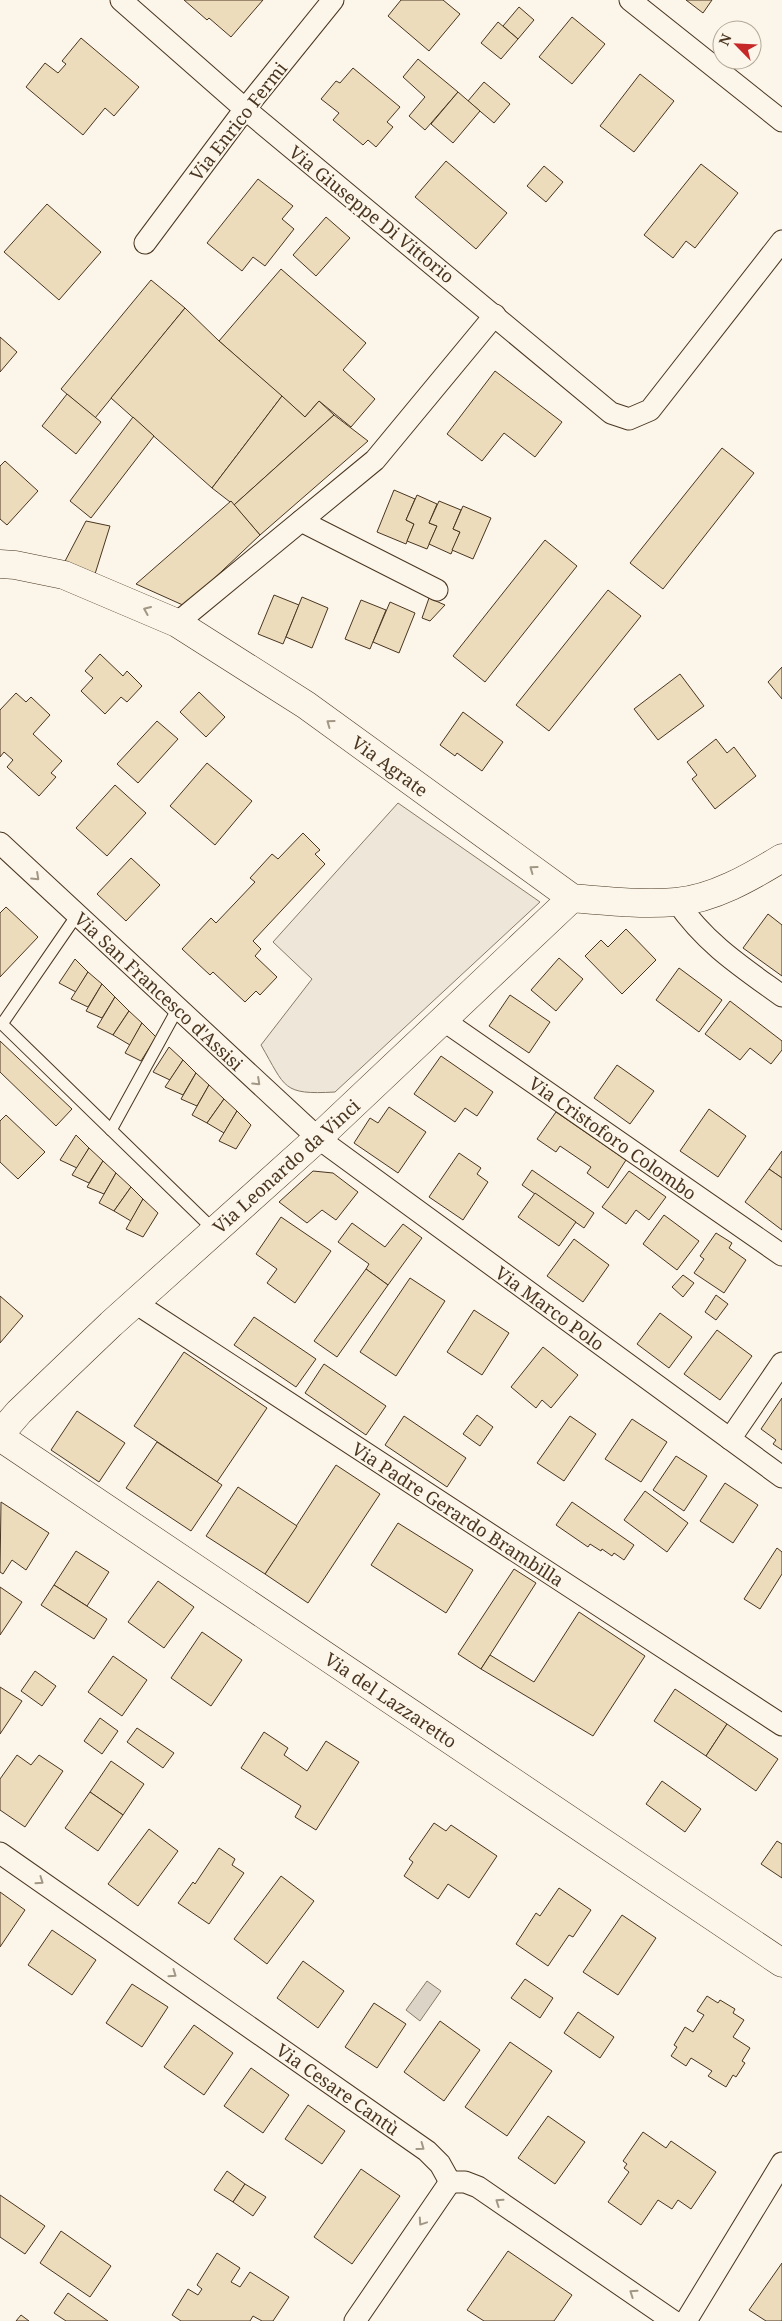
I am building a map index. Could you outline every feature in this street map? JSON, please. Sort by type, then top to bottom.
[{"type":"street","name":"Via Giuseppe Di Vittorio","points":[[121,0],[245,109],[611,413],[630,419],[650,410],[782,241]]},
{"type":"street","name":"Via Enrico Fermi","points":[[145,243],[245,109],[333,0]]},
{"type":"street","points":[[630,0],[782,122]]},
{"type":"street","points":[[177,623],[374,460],[494,314]]},
{"type":"street","points":[[301,521],[437,590]]},
{"type":"street","name":"Via Agrate","points":[[5,560],[64,575],[177,623],[306,705],[572,898]]},
{"type":"street","name":"Via San Francesco d'Assisi","points":[[0,843],[318,1138]]},
{"type":"street","points":[[572,898],[623,902],[677,902],[731,885],[782,858]]},
{"type":"street","name":"Via Leonardo da Vinci","points":[[0,1436],[19,1412],[134,1302],[318,1138],[572,898]]},
{"type":"street","points":[[677,902],[693,924],[712,944],[782,996]]},
{"type":"street","name":"Via Cristoforo Colombo","points":[[443,1020],[782,1255]]},
{"type":"street","name":"Via Marco Polo","points":[[318,1138],[782,1477]]},
{"type":"street","name":"Via Padre Gerardo Brambilla","points":[[134,1302],[782,1725]]},
{"type":"street","points":[[730,1439],[782,1363]]},
{"type":"street","name":"Via del Lazzaretto","points":[[0,1436],[782,1963]]},
{"type":"street","name":"Via Cesare Cantù","points":[[0,1853],[427,2151],[440,2164],[450,2182]]},
{"type":"street","points":[[686,2321],[782,2163]]},
{"type":"street","points":[[355,2321],[450,2182],[465,2182],[478,2187],[673,2321]]},
{"type":"lane","points":[[77,915],[2,1024],[214,1230]]},
{"type":"lane","points":[[110,1130],[178,1008]]},
{"type":"shaded area","points":[[398,803],[540,902],[335,1092],[318,1093],[295,1090],[281,1080],[261,1045],[312,979],[273,942]]},
{"type":"shaded area","points":[[427,1981],[441,1991],[420,2021],[406,2010]]},
{"type":"building","points":[[184,0],[263,0],[231,37]]},
{"type":"building","points":[[401,0],[443,0],[460,14],[429,51],[388,16]]},
{"type":"building","points":[[686,0],[712,0],[703,13]]},
{"type":"building","points":[[519,7],[534,20],[518,39],[503,26]]},
{"type":"building","points":[[572,17],[605,44],[572,84],[539,57]]},
{"type":"building","points":[[498,22],[518,39],[501,59],[481,43]]},
{"type":"building","points":[[81,38],[139,87],[114,116],[105,108],[83,135],[26,87],[45,63],[58,73],[66,64],[62,61]]},
{"type":"building","points":[[418,59],[458,92],[425,130],[409,116],[425,97],[403,77]]},
{"type":"building","points":[[353,68],[400,107],[387,122],[393,127],[376,147],[368,140],[363,145],[333,120],[339,113],[321,99],[336,81],[340,83]]},
{"type":"building","points":[[640,74],[674,101],[634,152],[600,126]]},
{"type":"building","points":[[484,82],[510,104],[494,123],[468,101]]},
{"type":"building","points":[[458,92],[480,111],[453,143],[431,124]]},
{"type":"building","points":[[446,161],[507,213],[476,249],[415,197]]},
{"type":"building","points":[[701,164],[738,193],[695,248],[686,241],[673,258],[644,235]]},
{"type":"building","points":[[544,166],[563,182],[546,202],[527,186]]},
{"type":"building","points":[[258,179],[293,206],[282,219],[294,229],[265,266],[253,257],[242,271],[207,243]]},
{"type":"building","points":[[47,204],[101,252],[59,300],[4,252]]},
{"type":"building","points":[[326,217],[350,238],[316,276],[293,255]]},
{"type":"building","points":[[281,269],[366,343],[343,370],[375,399],[351,427],[319,401],[305,417],[219,341]]},
{"type":"building","points":[[151,280],[185,308],[95,418],[61,389]]},
{"type":"building","points":[[185,308],[219,341],[282,396],[212,488],[111,398]]},
{"type":"building","points":[[0,337],[17,352],[0,372]]},
{"type":"building","points":[[495,371],[562,422],[535,457],[504,433],[482,461],[447,434]]},
{"type":"building","points":[[67,394],[101,422],[76,454],[42,426]]},
{"type":"building","points":[[282,396],[305,417],[319,401],[334,415],[234,505],[212,488]]},
{"type":"building","points":[[334,415],[368,441],[260,535],[234,505]]},
{"type":"building","points":[[133,417],[154,436],[91,518],[70,501]]},
{"type":"building","points":[[722,448],[754,473],[663,589],[630,563]]},
{"type":"building","points":[[5,461],[38,491],[7,525],[0,519],[0,466]]},
{"type":"building","points":[[394,490],[415,499],[406,520],[414,524],[406,544],[377,532]]},
{"type":"building","points":[[417,495],[437,504],[429,523],[437,526],[427,549],[407,541],[414,524],[406,520]]},
{"type":"building","points":[[231,501],[260,535],[185,606],[136,584]]},
{"type":"building","points":[[439,501],[461,510],[453,529],[460,532],[451,554],[429,544],[437,526],[429,523]]},
{"type":"building","points":[[463,506],[491,518],[473,559],[452,550],[460,532],[453,529]]},
{"type":"building","points":[[86,521],[110,526],[95,574],[63,565]]},
{"type":"building","points":[[545,540],[577,566],[485,682],[453,656]]},
{"type":"building","points":[[608,590],[641,616],[549,731],[516,705]]},
{"type":"building","points":[[274,595],[299,605],[283,644],[258,634]]},
{"type":"building","points":[[302,597],[328,608],[312,648],[286,637]]},
{"type":"building","points":[[429,598],[445,605],[430,621],[422,618]]},
{"type":"building","points":[[361,600],[386,610],[370,649],[345,639]]},
{"type":"building","points":[[390,602],[415,613],[399,653],[373,642]]},
{"type":"building","points":[[100,654],[123,676],[127,671],[142,686],[127,702],[121,697],[105,714],[81,691],[93,678],[85,671]]},
{"type":"building","points":[[782,667],[782,699],[768,682]]},
{"type":"building","points":[[680,674],[704,706],[658,740],[634,709]]},
{"type":"building","points":[[199,692],[225,717],[206,737],[180,712]]},
{"type":"building","points":[[16,693],[26,702],[31,697],[50,715],[33,734],[62,761],[51,773],[56,777],[39,796],[7,767],[13,760],[4,752],[0,757],[0,710]]},
{"type":"building","points":[[463,712],[503,742],[482,771],[457,753],[455,756],[440,745]]},
{"type":"building","points":[[157,721],[178,739],[138,783],[117,764]]},
{"type":"building","points":[[716,739],[727,753],[734,747],[756,776],[715,809],[692,779],[697,775],[687,762]]},
{"type":"building","points":[[207,763],[252,801],[215,845],[170,806]]},
{"type":"building","points":[[115,785],[146,813],[107,856],[76,828]]},
{"type":"building","points":[[303,833],[320,850],[315,854],[325,864],[253,941],[261,949],[255,956],[277,977],[260,995],[256,991],[245,1002],[213,972],[210,975],[182,949],[211,918],[216,923],[255,882],[250,878],[272,854],[278,859]]},
{"type":"building","points":[[131,858],[160,885],[126,921],[97,894]]},
{"type":"building","points":[[6,907],[38,937],[0,977],[0,913]]},
{"type":"building","points":[[768,914],[782,925],[782,976],[743,948]]},
{"type":"building","points":[[626,929],[656,960],[622,994],[585,956],[601,940],[608,947]]},
{"type":"building","points":[[559,958],[583,979],[556,1011],[531,990]]},
{"type":"building","points":[[75,959],[88,972],[76,992],[59,983]]},
{"type":"building","points":[[679,968],[722,1000],[699,1032],[656,1000]]},
{"type":"building","points":[[88,972],[102,984],[88,1007],[71,999]]},
{"type":"building","points":[[102,984],[115,997],[102,1018],[86,1011]]},
{"type":"building","points":[[510,995],[550,1022],[529,1053],[489,1026]]},
{"type":"building","points":[[115,997],[129,1011],[113,1035],[97,1027]]},
{"type":"building","points":[[730,1001],[782,1041],[782,1050],[771,1064],[750,1048],[740,1060],[705,1034]]},
{"type":"building","points":[[129,1011],[142,1023],[130,1045],[113,1035]]},
{"type":"building","points":[[142,1023],[156,1037],[141,1061],[125,1053]]},
{"type":"building","points":[[0,1041],[72,1109],[56,1126],[0,1072]]},
{"type":"building","points":[[169,1047],[183,1060],[170,1080],[153,1072]]},
{"type":"building","points":[[441,1056],[493,1092],[477,1116],[465,1108],[455,1122],[414,1094]]},
{"type":"building","points":[[183,1060],[196,1073],[183,1095],[165,1087]]},
{"type":"building","points":[[617,1065],[654,1091],[630,1124],[594,1098]]},
{"type":"building","points":[[196,1073],[209,1085],[197,1106],[181,1099]]},
{"type":"building","points":[[209,1085],[224,1099],[207,1123],[192,1115]]},
{"type":"building","points":[[224,1099],[237,1111],[224,1133],[207,1123]]},
{"type":"building","points":[[389,1107],[426,1132],[398,1173],[354,1143],[370,1118],[378,1123]]},
{"type":"building","points":[[709,1109],[746,1136],[718,1177],[680,1151]]},
{"type":"building","points":[[237,1111],[251,1125],[236,1149],[219,1141]]},
{"type":"building","points":[[556,1112],[626,1160],[608,1188],[587,1173],[591,1167],[560,1146],[556,1152],[537,1139]]},
{"type":"building","points":[[6,1115],[45,1152],[18,1179],[0,1162],[0,1121]]},
{"type":"building","points":[[76,1135],[89,1148],[77,1168],[60,1160]]},
{"type":"building","points":[[89,1148],[103,1161],[89,1183],[72,1175]]},
{"type":"building","points":[[782,1151],[782,1178],[769,1169]]},
{"type":"building","points":[[459,1153],[481,1168],[477,1174],[488,1182],[463,1220],[429,1197]]},
{"type":"building","points":[[103,1161],[116,1173],[104,1194],[87,1187]]},
{"type":"building","points":[[769,1169],[782,1178],[782,1230],[745,1202]]},
{"type":"building","points":[[532,1170],[594,1213],[584,1228],[522,1185]]},
{"type":"building","points":[[313,1171],[333,1173],[358,1192],[336,1220],[322,1210],[307,1223],[279,1202]]},
{"type":"building","points":[[629,1171],[666,1197],[649,1220],[636,1210],[626,1224],[602,1207]]},
{"type":"building","points":[[116,1173],[131,1187],[114,1211],[99,1203]]},
{"type":"building","points":[[131,1187],[143,1199],[131,1221],[114,1211]]},
{"type":"building","points":[[535,1193],[576,1222],[559,1246],[518,1217]]},
{"type":"building","points":[[143,1199],[158,1213],[143,1237],[126,1229]]},
{"type":"building","points":[[664,1215],[699,1241],[677,1270],[643,1244]]},
{"type":"building","points":[[281,1217],[331,1251],[295,1303],[267,1283],[277,1269],[256,1254]]},
{"type":"building","points":[[352,1223],[385,1247],[403,1224],[422,1238],[388,1285],[366,1269],[369,1264],[338,1242]]},
{"type":"building","points":[[716,1233],[732,1243],[729,1248],[746,1260],[724,1293],[694,1273],[704,1259],[700,1256]]},
{"type":"building","points":[[574,1239],[609,1265],[583,1302],[547,1276]]},
{"type":"building","points":[[366,1269],[388,1285],[337,1357],[314,1341]]},
{"type":"building","points":[[683,1275],[694,1283],[683,1297],[672,1287]]},
{"type":"building","points":[[410,1278],[445,1301],[396,1376],[360,1352]]},
{"type":"building","points":[[716,1295],[728,1304],[716,1320],[705,1312]]},
{"type":"building","points":[[0,1296],[23,1316],[0,1343]]},
{"type":"building","points":[[474,1310],[509,1333],[482,1375],[447,1352]]},
{"type":"building","points":[[660,1313],[692,1337],[669,1368],[637,1344]]},
{"type":"building","points":[[254,1317],[316,1359],[296,1387],[234,1345]]},
{"type":"building","points":[[717,1330],[752,1356],[720,1400],[684,1374]]},
{"type":"building","points":[[543,1347],[578,1375],[551,1408],[542,1400],[536,1408],[511,1387]]},
{"type":"building","points":[[184,1352],[267,1408],[217,1482],[134,1426]]},
{"type":"building","points":[[324,1364],[386,1406],[366,1435],[305,1393]]},
{"type":"building","points":[[782,1398],[782,1450],[773,1444],[776,1440],[761,1429]]},
{"type":"building","points":[[77,1411],[125,1443],[99,1482],[51,1450]]},
{"type":"building","points":[[477,1415],[493,1427],[480,1446],[463,1434]]},
{"type":"building","points":[[404,1416],[466,1458],[447,1487],[385,1445]]},
{"type":"building","points":[[570,1416],[596,1434],[564,1481],[537,1463]]},
{"type":"building","points":[[632,1419],[667,1442],[641,1482],[605,1459]]},
{"type":"building","points":[[157,1442],[222,1485],[191,1531],[126,1488]]},
{"type":"building","points":[[676,1456],[707,1476],[684,1511],[653,1490]]},
{"type":"building","points":[[336,1465],[380,1494],[308,1603],[265,1574]]},
{"type":"building","points":[[725,1483],[758,1505],[733,1543],[700,1521]]},
{"type":"building","points":[[238,1487],[297,1526],[265,1574],[206,1536]]},
{"type":"building","points":[[645,1491],[688,1523],[667,1552],[624,1520]]},
{"type":"building","points":[[1,1502],[49,1533],[26,1570],[12,1560],[3,1574],[0,1572]]},
{"type":"building","points":[[572,1502],[634,1545],[624,1560],[614,1553],[612,1556],[590,1544],[588,1547],[556,1525]]},
{"type":"building","points":[[398,1523],[473,1570],[446,1613],[371,1565]]},
{"type":"building","points":[[777,1548],[782,1552],[782,1574],[760,1609],[744,1599]]},
{"type":"building","points":[[76,1551],[109,1572],[87,1606],[54,1585]]},
{"type":"building","points":[[514,1569],[536,1583],[481,1669],[458,1654]]},
{"type":"building","points":[[158,1581],[194,1607],[164,1648],[128,1622]]},
{"type":"building","points":[[54,1585],[107,1619],[94,1639],[41,1605]]},
{"type":"building","points":[[0,1587],[22,1602],[0,1635]]},
{"type":"building","points":[[579,1612],[645,1656],[593,1736],[481,1669],[490,1655],[534,1682]]},
{"type":"building","points":[[202,1632],[242,1660],[211,1706],[171,1678]]},
{"type":"building","points":[[113,1656],[147,1680],[122,1716],[88,1692]]},
{"type":"building","points":[[35,1671],[56,1686],[42,1706],[21,1691]]},
{"type":"building","points":[[0,1687],[22,1701],[0,1734]]},
{"type":"building","points":[[675,1689],[727,1724],[706,1756],[654,1721]]},
{"type":"building","points":[[100,1718],[118,1731],[102,1754],[84,1741]]},
{"type":"building","points":[[727,1724],[778,1759],[756,1791],[706,1756]]},
{"type":"building","points":[[137,1728],[174,1753],[163,1768],[127,1742]]},
{"type":"building","points":[[264,1732],[288,1748],[284,1755],[307,1771],[326,1741],[359,1762],[316,1830],[295,1817],[301,1806],[241,1768]]},
{"type":"building","points":[[17,1755],[31,1765],[39,1755],[63,1771],[25,1827],[0,1810],[0,1779]]},
{"type":"building","points":[[111,1761],[144,1784],[123,1815],[90,1792]]},
{"type":"building","points":[[662,1781],[701,1809],[685,1832],[646,1804]]},
{"type":"building","points":[[90,1792],[123,1815],[98,1851],[65,1828]]},
{"type":"building","points":[[434,1823],[446,1831],[451,1825],[497,1856],[469,1898],[448,1884],[438,1899],[404,1876],[413,1862],[409,1859]]},
{"type":"building","points":[[149,1829],[178,1851],[138,1906],[108,1884]]},
{"type":"building","points":[[777,1841],[782,1844],[782,1878],[761,1864]]},
{"type":"building","points":[[219,1848],[235,1859],[232,1865],[244,1873],[209,1924],[178,1903],[193,1882],[195,1884]]},
{"type":"building","points":[[281,1876],[314,1901],[267,1964],[234,1939]]},
{"type":"building","points":[[559,1888],[591,1910],[573,1937],[569,1935],[548,1966],[516,1944],[536,1913],[540,1916]]},
{"type":"building","points":[[0,1892],[25,1910],[0,1947]]},
{"type":"building","points":[[622,1915],[656,1938],[618,1995],[583,1972]]},
{"type":"building","points":[[52,1930],[96,1960],[72,1995],[28,1965]]},
{"type":"building","points":[[303,1961],[344,1991],[318,2028],[277,1998]]},
{"type":"building","points":[[525,1979],[553,1998],[540,2018],[511,1998]]},
{"type":"building","points":[[132,1984],[168,2007],[142,2047],[106,2023]]},
{"type":"building","points":[[707,1996],[718,2003],[720,2000],[735,2009],[733,2013],[744,2020],[733,2037],[750,2048],[742,2061],[745,2063],[736,2077],[733,2075],[726,2087],[708,2076],[712,2071],[691,2058],[686,2066],[671,2056],[677,2047],[674,2045],[685,2027],[693,2032],[704,2015],[697,2011]]},
{"type":"building","points":[[374,2003],[406,2024],[377,2068],[345,2047]]},
{"type":"building","points":[[578,2012],[614,2037],[600,2058],[564,2033]]},
{"type":"building","points":[[440,2021],[480,2050],[444,2101],[404,2072]]},
{"type":"building","points":[[194,2025],[233,2053],[204,2095],[164,2067]]},
{"type":"building","points":[[510,2042],[552,2071],[507,2136],[465,2107]]},
{"type":"building","points":[[251,2068],[289,2095],[263,2133],[224,2106]]},
{"type":"building","points":[[308,2105],[345,2131],[322,2164],[285,2139]]},
{"type":"building","points":[[548,2116],[585,2142],[555,2184],[518,2158]]},
{"type":"building","points":[[643,2132],[666,2148],[671,2141],[716,2172],[691,2209],[678,2200],[672,2209],[658,2200],[641,2225],[608,2202],[629,2172],[624,2168],[627,2164],[623,2161]]},
{"type":"building","points":[[361,2169],[400,2196],[352,2264],[314,2237]]},
{"type":"building","points":[[227,2171],[245,2184],[233,2202],[214,2190]]},
{"type":"building","points":[[245,2184],[266,2197],[253,2216],[233,2202]]},
{"type":"building","points":[[0,2195],[45,2226],[25,2254],[0,2237]]},
{"type":"building","points":[[61,2231],[111,2266],[90,2297],[40,2263]]},
{"type":"building","points":[[508,2251],[572,2295],[554,2321],[484,2321],[467,2310]]},
{"type":"building","points":[[217,2253],[240,2268],[231,2282],[240,2287],[250,2272],[289,2297],[273,2321],[262,2321],[253,2316],[250,2321],[181,2321],[172,2315],[188,2289],[198,2295],[202,2289],[197,2285]]},
{"type":"building","points":[[782,2263],[782,2321],[766,2321],[749,2310]]},
{"type":"building","points":[[68,2293],[108,2321],[66,2321],[54,2313]]},
{"type":"building","points":[[21,2315],[29,2321],[16,2321]]}]
